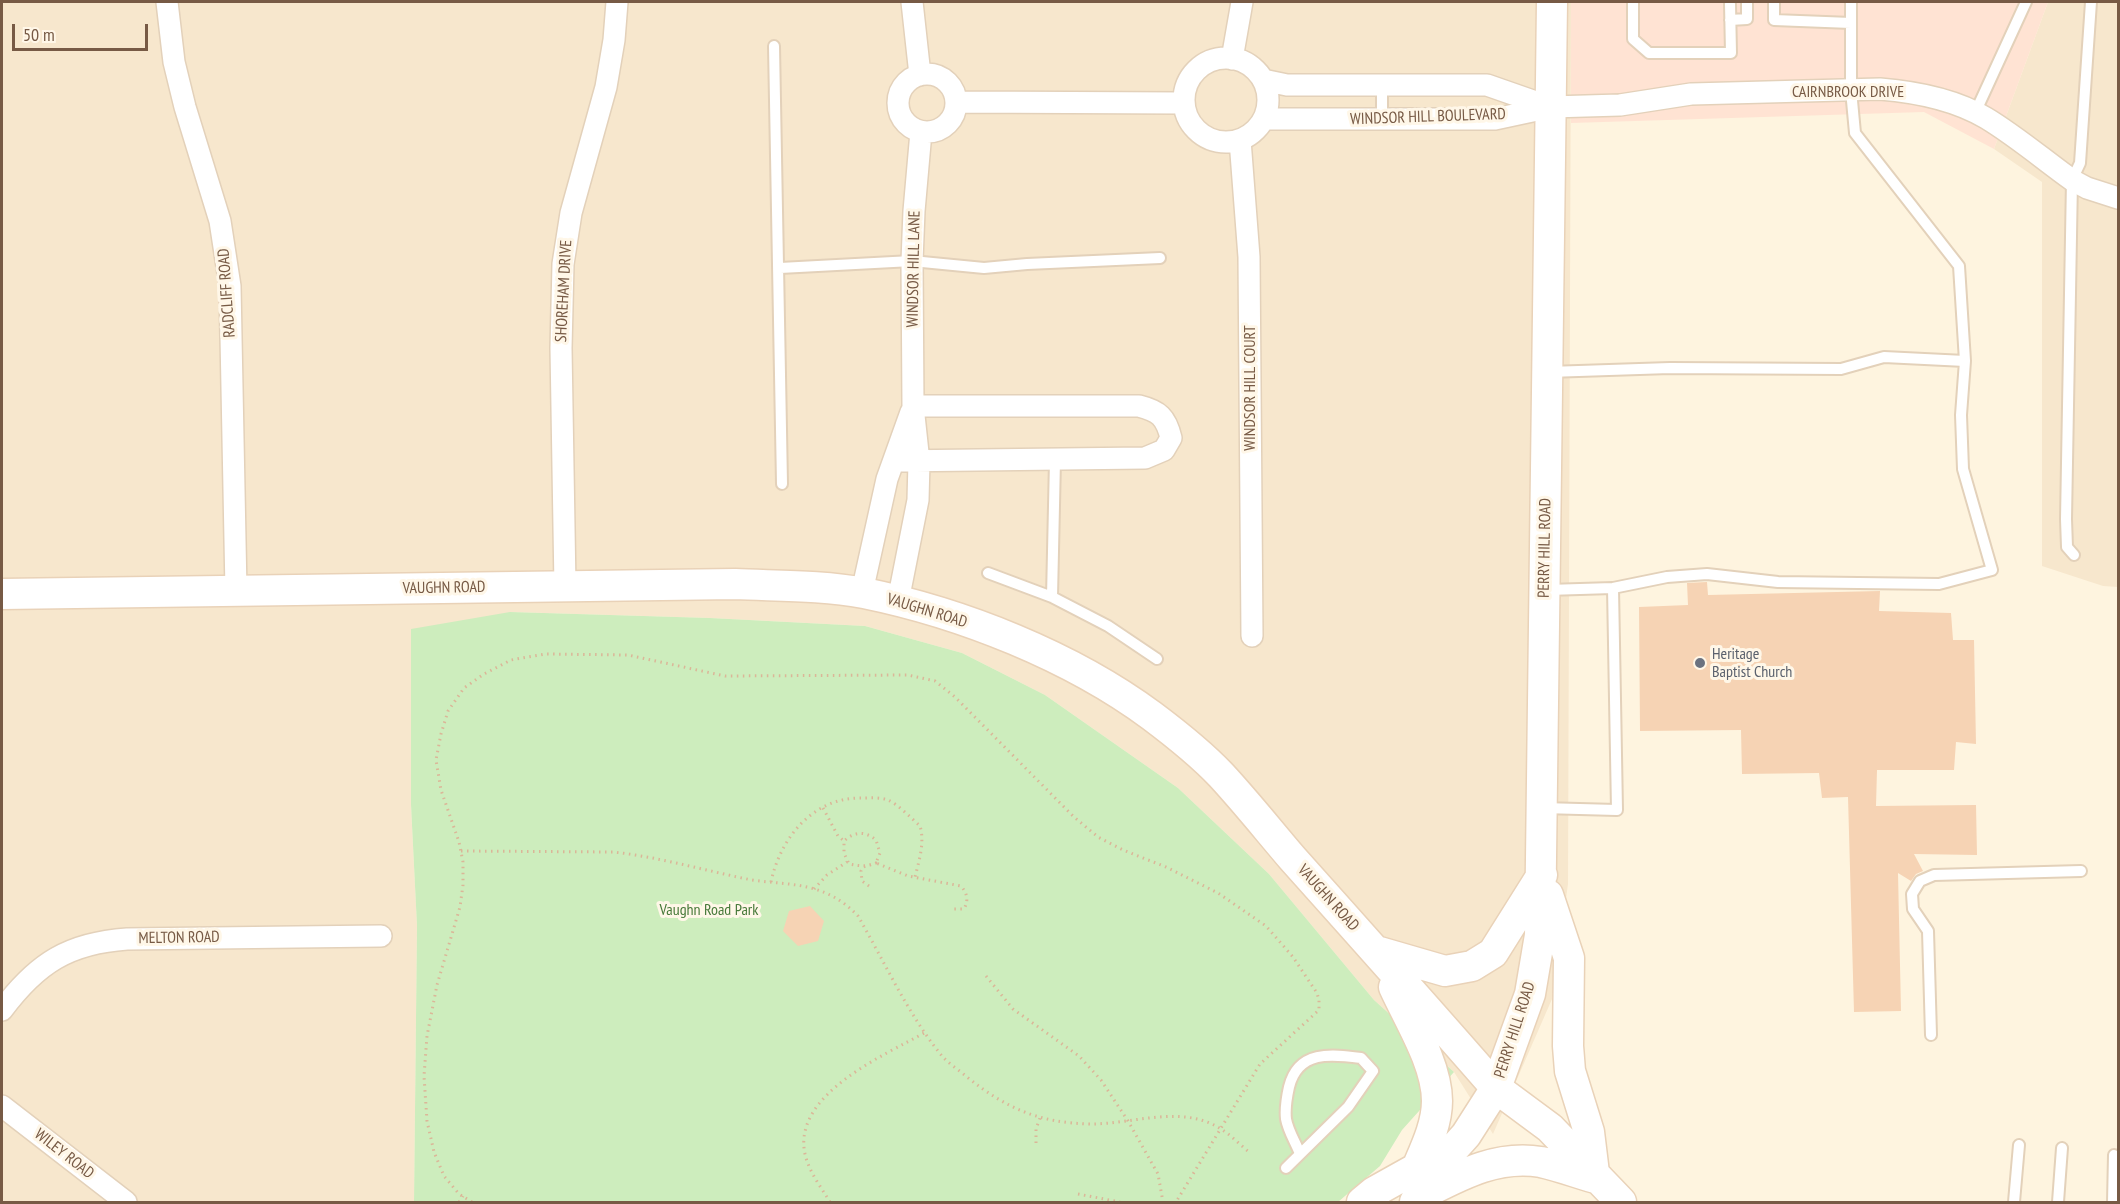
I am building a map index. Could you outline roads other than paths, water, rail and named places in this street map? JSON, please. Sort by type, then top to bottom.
[{"type":"main road","name":"PERRY HILL ROAD","points":[[1425,1182],[1466,1135],[1496,1088],[1530,994],[1540,935],[1552,2]]},
{"type":"main road","name":"VAUGHN ROAD","points":[[2,594],[735,585],[815,588],[862,592],[952,616],[1003,634],[1056,658],[1115,692],[1152,716],[1220,774],[1496,1088],[1550,1128],[1621,1203]]},
{"type":"main road","points":[[1377,952],[1445,971],[1472,966],[1493,953],[1542,875]]},
{"type":"main road","points":[[1362,1203],[1374,1192],[1425,1182],[1507,1161],[1541,1162],[1597,1176],[1590,1132],[1570,1071],[1569,958],[1542,875]]},
{"type":"main road","points":[[1377,952],[1431,1066],[1437,1100],[1425,1182]]},
{"type":"street","name":"RADCLIFF ROAD","points":[[167,2],[174,62],[220,221],[229,277],[236,591]]},
{"type":"street","name":"SHOREHAM DRIVE","points":[[565,587],[561,348],[563,264],[571,213],[606,87],[614,40],[617,2]]},
{"type":"street","points":[[912,2],[920,75]]},
{"type":"street","points":[[1242,2],[1232,59],[1222,58],[1208,62],[1196,70],[1187,82],[1183,103],[1186,117],[1194,129],[1206,138],[1226,143],[1240,140],[1256,130],[1264,119],[1268,104],[1268,91],[1263,80]]},
{"type":"street","name":"WINDSOR HILL BOULEVARD","points":[[1232,59],[1252,67],[1263,80],[1287,85],[1487,85],[1551,107]]},
{"type":"street","points":[[930,74],[948,84],[954,92],[956,102],[954,114],[948,123],[931,132],[921,132],[906,124],[897,106],[898,95],[910,79],[930,74]]},
{"type":"street","name":"CAIRNBROOK DRIVE","points":[[1551,107],[1620,105],[1691,94],[1904,91],[1937,98],[1986,118],[2072,180],[2087,188],[2118,198]]},
{"type":"street","points":[[956,102],[1183,103]]},
{"type":"street","name":"WINDSOR HILL BOULEVARD","points":[[1264,119],[1495,119],[1551,107]]},
{"type":"street","name":"WINDSOR HILL LANE","points":[[898,601],[918,500],[919,462],[913,406],[912,261],[921,132]]},
{"type":"street","name":"WINDSOR HILL COURT","points":[[1240,140],[1249,257],[1252,636]]},
{"type":"street","points":[[894,461],[1145,458],[1164,450],[1171,438],[1168,424],[1155,410],[1139,406],[913,406]]},
{"type":"street","name":"WINDSOR HILL LANE","points":[[862,592],[887,479],[913,406]]},
{"type":"street","name":"MELTON ROAD","points":[[2,1010],[36,971],[48,962],[66,952],[96,942],[128,939],[381,936]]},
{"type":"street","name":"WILEY ROAD","points":[[2,1106],[126,1203]]},
{"type":"lane","points":[[1633,2],[1633,39],[1649,53],[1731,53],[1730,4]]},
{"type":"lane","points":[[1730,21],[1747,19],[1747,2]]},
{"type":"lane","points":[[1774,2],[1774,20],[1851,23]]},
{"type":"lane","points":[[1545,590],[1613,588],[1667,578],[1707,574],[1778,582],[1939,584],[1992,570],[1963,469],[1961,415],[1965,360],[1959,266],[1855,133],[1851,90],[1851,2]]},
{"type":"lane","points":[[1975,113],[2026,2]]},
{"type":"lane","points":[[2074,555],[2067,547],[2066,519],[2072,180],[2080,163],[2091,2]]},
{"type":"lane","points":[[774,46],[780,268],[782,484]]},
{"type":"lane","points":[[1382,84],[1382,120]]},
{"type":"lane","points":[[780,268],[912,261],[984,268],[1160,258]]},
{"type":"lane","points":[[1547,372],[1670,368],[1841,369],[1884,357],[1965,360]]},
{"type":"lane","points":[[1052,597],[1055,460]]},
{"type":"lane","points":[[988,573],[1052,597],[1108,626],[1157,659]]},
{"type":"lane","points":[[1542,808],[1617,810],[1613,588]]},
{"type":"lane","points":[[1931,1035],[1928,931],[1913,909],[1912,894],[1920,881],[1934,875],[2081,871]]},
{"type":"lane","points":[[1286,1168],[1348,1107],[1372,1071],[1361,1058],[1331,1054],[1306,1060],[1292,1076],[1287,1094],[1286,1119],[1300,1154]]},
{"type":"lane","points":[[2014,1203],[2019,1145]]},
{"type":"lane","points":[[2058,1203],[2062,1148]]},
{"type":"lane","points":[[2113,1203],[2114,1155]]},
{"type":"place","name":"Heritage Baptist Church","points":[[1700,663]]},
{"type":"park label","name":"Vaughn Road Park","points":[[709,910]]}]
